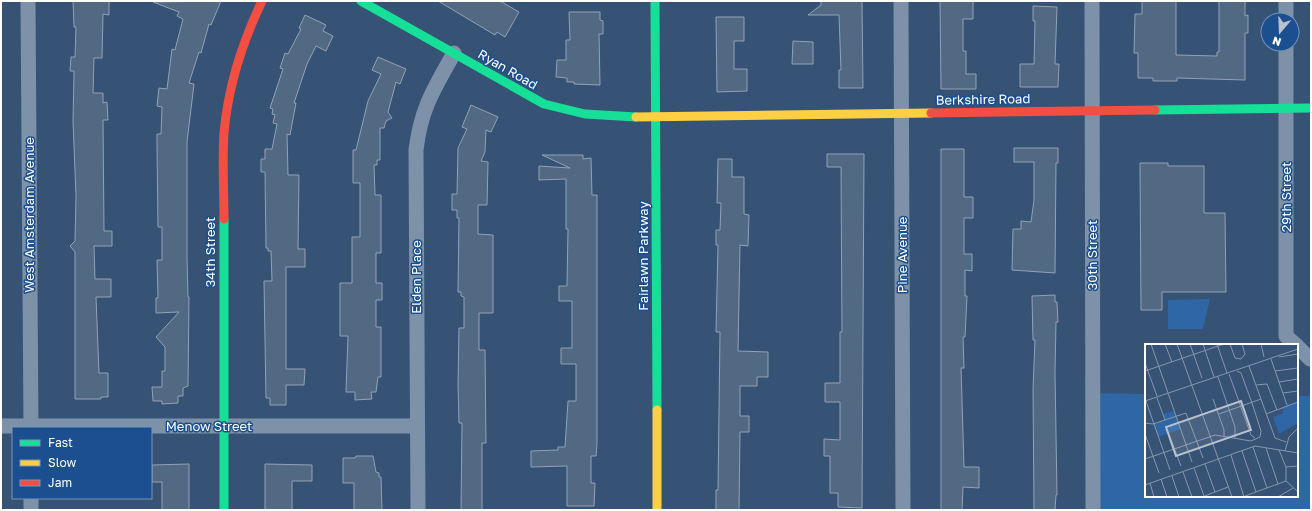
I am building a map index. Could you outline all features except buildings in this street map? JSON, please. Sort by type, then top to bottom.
[{"type":"street","name":"West Amsterdam Avenue","points":[[28,1],[31,427]]},
{"type":"street","name":"34th Street","points":[[224,510],[224,134],[228,96],[237,59],[248,28],[262,1]]},
{"type":"street","name":"Ryan Road","points":[[361,1],[544,104],[561,111],[581,116],[655,117]]},
{"type":"street","name":"Fairlawn Parkway","points":[[655,1],[657,510]]},
{"type":"street","name":"Pine Avenue","points":[[901,1],[903,510]]},
{"type":"street","name":"30th Street","points":[[1092,1],[1091,110],[1093,510]]},
{"type":"street","points":[[1286,1],[1286,12]]},
{"type":"street","name":"29th Street","points":[[1286,52],[1286,336],[1294,344]]},
{"type":"street","name":"Elden Place","points":[[418,510],[416,150],[419,126],[426,103],[454,53]]},
{"type":"street","name":"Berkshire Road","points":[[655,117],[1286,107],[1311,108]]},
{"type":"street","name":"29th Street","points":[[1298,348],[1310,359]]},
{"type":"street","name":"Menow Street","points":[[1,426],[417,426]]},
{"type":"street","points":[[31,499],[31,510]]},
{"type":"shaded area","points":[[1210,299],[1203,329],[1168,329],[1168,300]]},
{"type":"shaded area","points":[[1092,393],[1145,394],[1145,497],[1298,497],[1298,396],[1311,396],[1311,510],[1093,510]]},
{"type":"traffic: fast","points":[[361,1],[544,104],[585,114],[636,117]]},
{"type":"traffic: fast","points":[[655,1],[657,410]]},
{"type":"traffic: fast","points":[[1155,110],[1311,108]]},
{"type":"traffic: fast","points":[[224,219],[224,510]]},
{"type":"traffic: slow","points":[[636,117],[931,113]]},
{"type":"traffic: slow","points":[[657,410],[657,510]]},
{"type":"traffic: jam","points":[[224,219],[223,144],[226,116],[242,49],[262,1]]},
{"type":"traffic: jam","points":[[931,113],[1155,110]]}]
